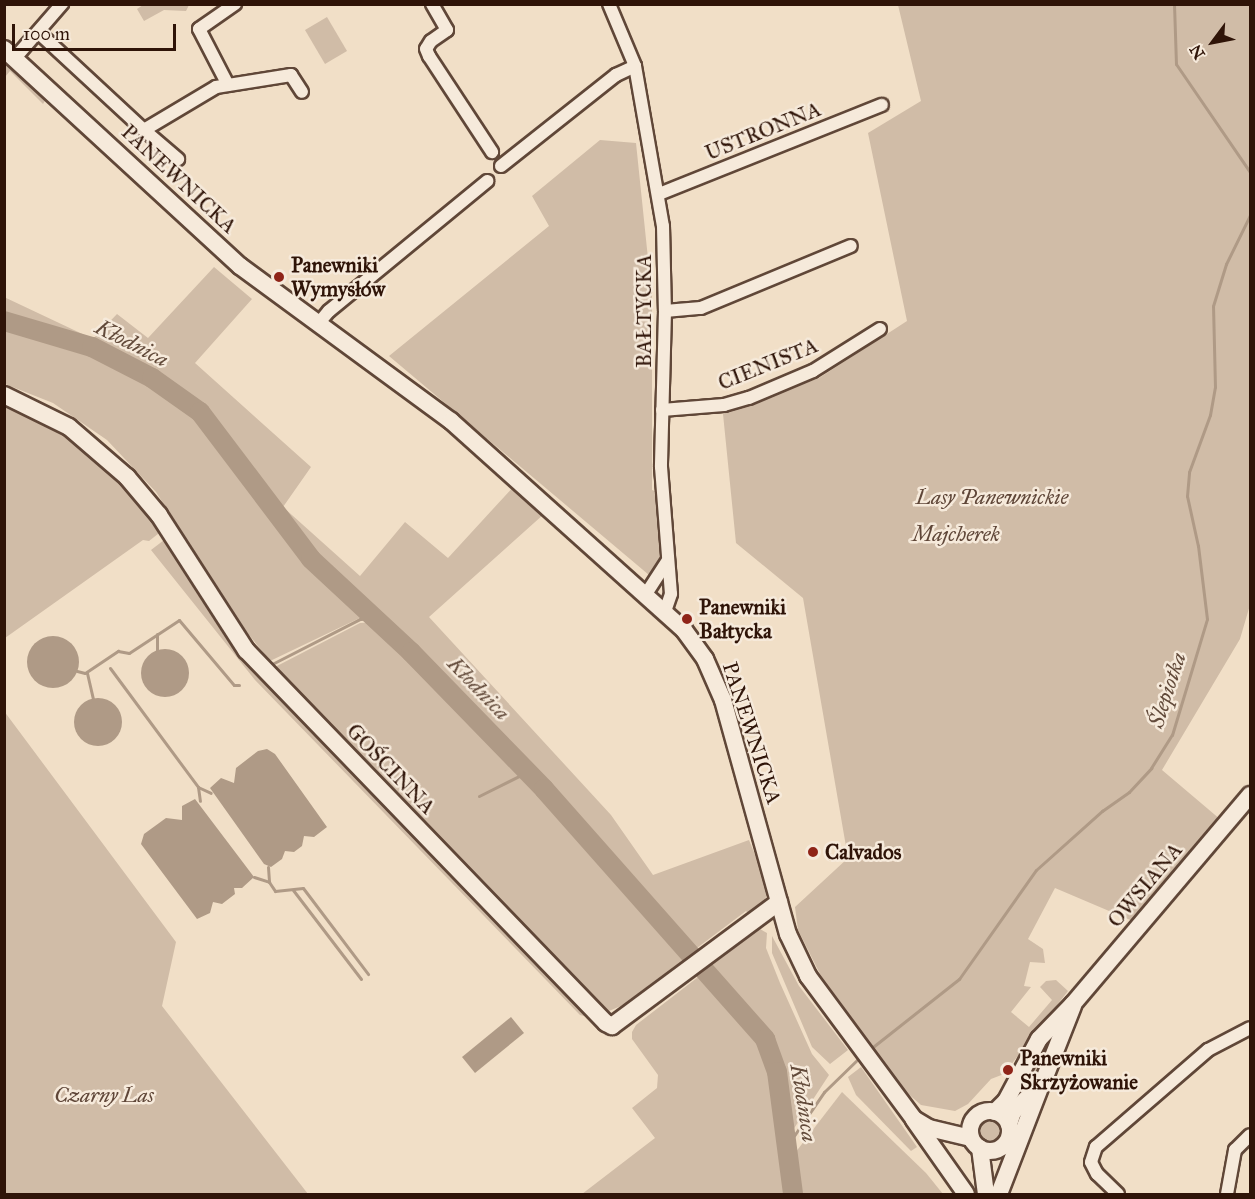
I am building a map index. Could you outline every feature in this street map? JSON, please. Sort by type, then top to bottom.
[{"type":"street","name":"PANEWNICKA","points":[[62,4],[38,32],[10,54],[240,266],[444,415],[665,611],[694,642],[718,688],[779,902],[804,970],[872,1066],[911,1115],[929,1128],[976,1143]]},
{"type":"street","points":[[228,85],[199,29],[235,4]]},
{"type":"street","points":[[432,4],[447,30],[431,41],[426,49],[492,152]]},
{"type":"street","name":"BAŁTYCKA","points":[[609,4],[635,66],[659,194],[666,311],[661,494],[671,599],[665,611]]},
{"type":"street","name":"PANEWNICKA","points":[[38,32],[178,159]]},
{"type":"street","points":[[501,166],[616,75],[635,66]]},
{"type":"street","name":"PANEWNICKA","points":[[144,130],[198,96],[228,85],[291,75],[302,92]]},
{"type":"street","name":"USTRONNA","points":[[659,194],[882,105]]},
{"type":"street","points":[[318,324],[329,311],[487,181]]},
{"type":"street","points":[[666,311],[701,308],[851,246]]},
{"type":"street","name":"CIENISTA","points":[[662,410],[724,405],[749,398],[813,371],[880,328]]},
{"type":"street","name":"GOŚCINNA","points":[[4,395],[69,427],[127,477],[159,515],[246,650],[606,1023],[612,1026],[705,954],[779,902]]},
{"type":"street","points":[[646,594],[668,559]]},
{"type":"street","name":"OWSIANA","points":[[1009,1124],[1013,1112],[1043,1082],[1055,1032],[1073,1004],[1251,795]]},
{"type":"street","points":[[1118,1194],[1102,1180],[1091,1162],[1096,1147],[1208,1050],[1251,1028]]},
{"type":"street","name":"OWSIANA","points":[[994,1112],[1006,1101],[1033,1049],[1055,1032]]},
{"type":"street","points":[[998,1194],[1043,1082]]},
{"type":"street","points":[[911,1115],[955,1122],[974,1119],[983,1112],[994,1112],[1009,1124],[1010,1136],[996,1157],[998,1194]]},
{"type":"street","points":[[911,1115],[966,1194]]},
{"type":"street","points":[[974,1119],[976,1143],[986,1194]]},
{"type":"street","points":[[1227,1194],[1235,1150],[1251,1135]]},
{"type":"street","points":[[976,1143],[1000,1149]]},
{"type":"green space","points":[[189,4],[186,11],[164,10],[144,21],[137,9],[143,5]]},
{"type":"green space","name":"Lasy Panewnickie","points":[[898,5],[1250,5],[1250,605],[1240,639],[1162,770],[1221,820],[1135,922],[1055,888],[1028,939],[1043,949],[1045,963],[1030,962],[1024,986],[1031,987],[1011,1012],[1029,1027],[1052,1000],[1040,987],[1046,981],[1056,980],[1068,991],[1004,1074],[991,1079],[968,1104],[955,1111],[921,1105],[905,1091],[820,974],[798,930],[795,907],[848,858],[803,598],[736,543],[723,414],[819,378],[907,321],[868,133],[921,101]]},
{"type":"green space","points":[[327,17],[347,51],[325,64],[305,30]]},
{"type":"green space","points":[[5,55],[46,99],[43,104],[10,71],[5,77]]},
{"type":"green space","points":[[600,140],[636,143],[652,297],[652,490],[657,492],[662,554],[649,575],[389,356],[549,226],[532,196]]},
{"type":"green space","points":[[214,267],[252,299],[195,363],[311,467],[283,507],[360,576],[405,522],[448,558],[515,485],[544,514],[429,617],[611,815],[653,875],[749,840],[756,857],[761,856],[769,891],[763,903],[749,914],[746,911],[693,951],[543,781],[316,556],[274,504],[206,408],[147,367],[86,341],[5,317],[4,297],[93,339],[117,314],[148,338]]},
{"type":"green space","points":[[5,325],[91,349],[150,381],[196,414],[308,560],[366,615],[270,661],[241,625],[156,492],[107,440],[53,403],[5,384]]},
{"type":"green space","points":[[5,401],[34,413],[103,460],[163,530],[149,541],[143,540],[5,638]]},
{"type":"green space","points":[[168,537],[226,631],[588,1017],[580,1015],[255,680],[151,550]]},
{"type":"green space","points":[[375,622],[542,793],[686,960],[630,1002],[609,1011],[275,667],[360,623]]},
{"type":"green space","name":"Czarny Las","points":[[4,711],[176,942],[162,1006],[308,1194],[5,1194]]},
{"type":"green space","points":[[758,928],[767,933],[766,948],[812,1054],[829,1075],[791,1133],[781,1069],[764,1031],[705,966]]},
{"type":"green space","points":[[772,936],[799,986],[848,1050],[830,1064],[812,1047],[772,953]]},
{"type":"green space","points":[[702,974],[762,1041],[774,1073],[790,1194],[582,1194],[655,1138],[632,1108],[657,1088],[658,1075],[632,1039],[632,1032],[636,1025]]},
{"type":"green space","points":[[1054,1032],[1040,1079],[1007,1111],[1036,1051]]},
{"type":"green space","points":[[861,1067],[917,1147],[911,1151],[856,1095],[848,1077]]},
{"type":"green space","points":[[842,1092],[926,1173],[943,1194],[801,1194],[795,1153]]},
{"type":"green space","points":[[990,1121],[998,1124],[1001,1132],[998,1140],[990,1143],[982,1140],[979,1132],[982,1124]]},
{"type":"shaded area","points":[[53,636],[63,638],[71,644],[77,652],[79,662],[77,672],[71,680],[63,686],[53,688],[43,686],[35,680],[29,672],[27,662],[29,652],[35,644],[43,638]]},
{"type":"shaded area","points":[[160,649],[170,649],[185,659],[189,673],[188,682],[179,693],[170,697],[160,697],[145,687],[141,678],[141,668],[151,653]]},
{"type":"shaded area","points":[[93,698],[103,698],[118,708],[122,722],[121,731],[112,742],[103,746],[93,746],[78,736],[74,727],[74,717],[84,702]]},
{"type":"shaded area","points":[[267,749],[275,754],[327,827],[314,837],[304,836],[302,846],[294,852],[285,851],[282,859],[271,867],[264,864],[210,788],[221,778],[234,783],[236,768],[258,751]]},
{"type":"shaded area","points":[[195,799],[254,877],[242,888],[234,888],[235,894],[222,904],[213,902],[210,913],[197,919],[141,844],[144,834],[166,818],[182,820],[182,806]]},
{"type":"shaded area","points":[[511,1017],[524,1033],[475,1073],[462,1057]]},
{"type":"waterway","name":"Ślepiotka","points":[[1174,4],[1176,64],[1250,172]]},
{"type":"waterway","name":"Ślepiotka","points":[[869,1050],[959,979],[1036,870],[1102,811],[1129,792],[1151,768],[1172,735],[1207,619],[1198,546],[1187,496],[1189,472],[1210,415],[1215,387],[1213,306],[1226,264],[1250,215]]},
{"type":"waterway","name":"Kłodnica","points":[[4,321],[92,347],[152,378],[200,412],[311,559],[411,652],[544,789],[765,1039],[777,1072],[793,1194]]},
{"type":"waterway","points":[[272,664],[360,619],[374,618]]},
{"type":"waterway","points":[[77,671],[85,673],[118,651],[129,653],[179,620],[234,685],[239,685]]},
{"type":"waterway","points":[[157,634],[157,650]]},
{"type":"waterway","points":[[110,668],[198,787],[200,801]]},
{"type":"waterway","points":[[87,673],[93,698]]},
{"type":"waterway","points":[[479,796],[527,772]]},
{"type":"waterway","points":[[198,787],[211,793]]},
{"type":"waterway","points":[[268,867],[269,882]]},
{"type":"waterway","points":[[254,877],[269,882],[275,891],[303,888],[368,974]]},
{"type":"waterway","points":[[293,890],[361,979]]},
{"type":"waterway","name":"Ślepiotka","points":[[789,1143],[824,1092],[861,1056]]},
{"type":"place","name":"Panewniki Wymysłów","points":[[279,277]]},
{"type":"place","name":"Panewniki Bałtycka","points":[[687,619]]},
{"type":"place","name":"Calvados","points":[[813,852]]},
{"type":"place","name":"Panewniki Skrzyżowanie","points":[[1008,1070]]},
{"type":"park label","name":"Majcherek","points":[[956,534]]}]
